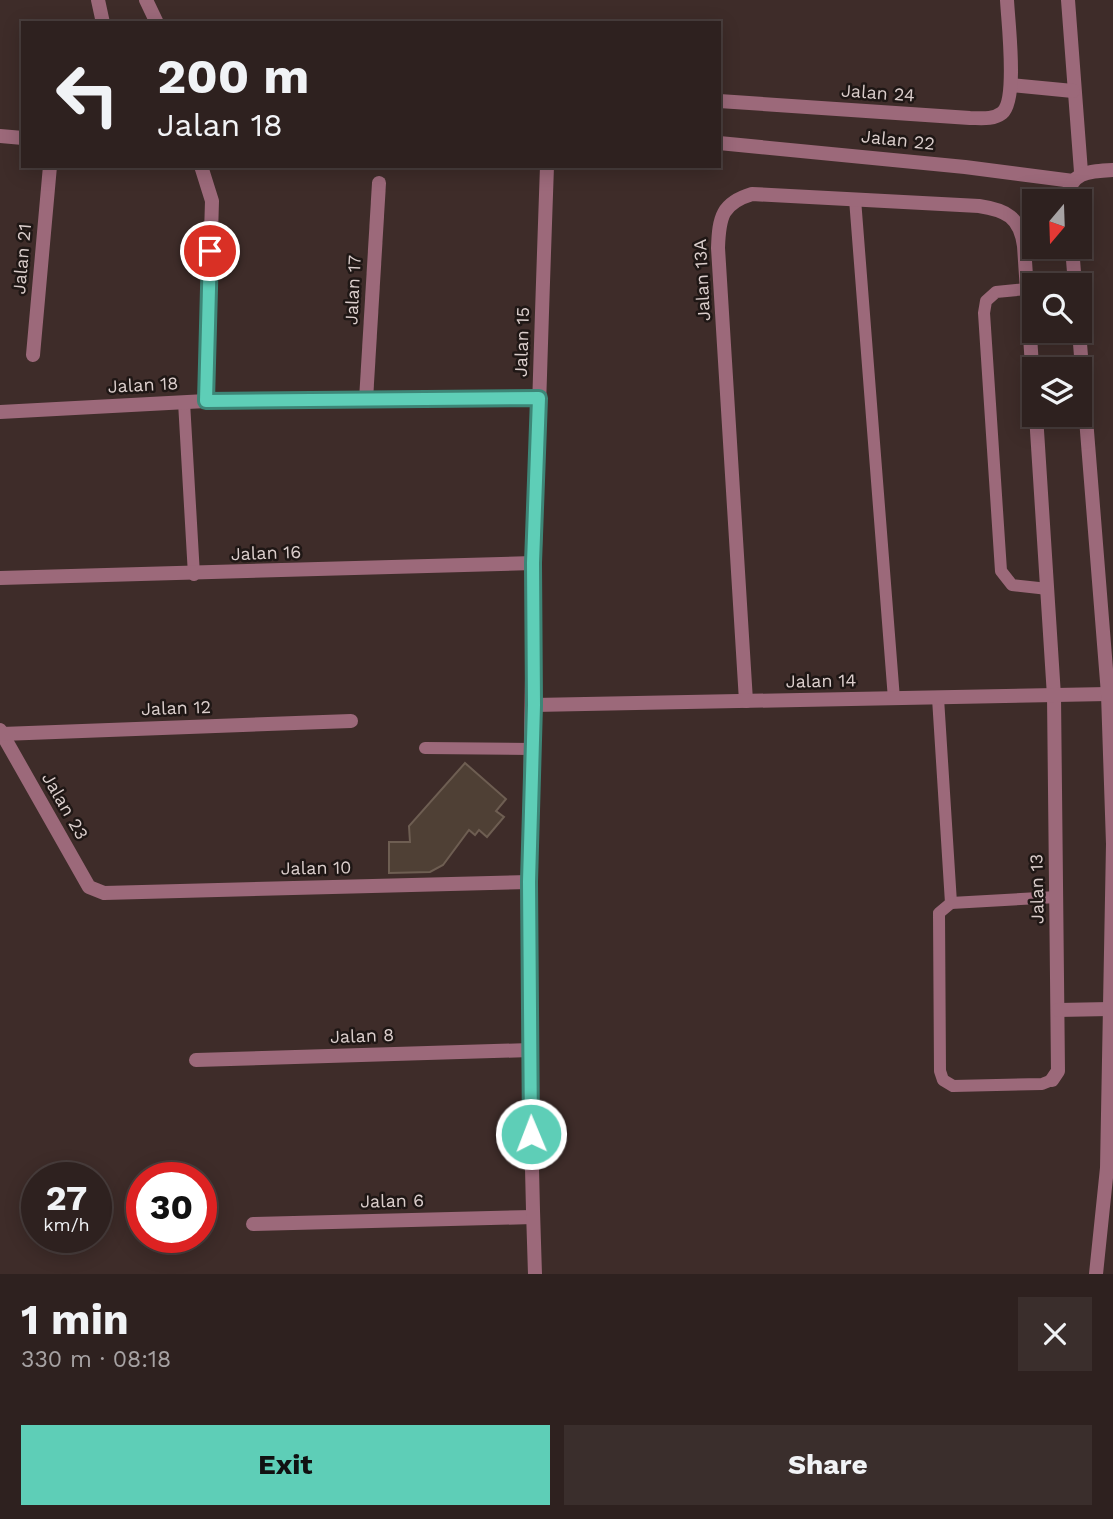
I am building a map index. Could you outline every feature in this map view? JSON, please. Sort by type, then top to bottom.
[{"type":"street","points":[[98,0],[103,21]]},
{"type":"street","points":[[146,0],[156,21]]},
{"type":"street","points":[[1007,0],[1010,85],[1073,92]]},
{"type":"street","points":[[1068,0],[1077,177],[1072,189]]},
{"type":"street","name":"Jalan 24","points":[[721,101],[983,118],[1004,112],[1008,104],[1010,85]]},
{"type":"street","points":[[0,136],[21,138]]},
{"type":"street","name":"Jalan 22","points":[[721,143],[1077,177],[1113,170]]},
{"type":"street","name":"Jalan 21","points":[[33,355],[50,168]]},
{"type":"street","points":[[202,168],[212,201],[206,401]]},
{"type":"street","name":"Jalan 15","points":[[535,1274],[529,882],[534,705],[533,563],[547,168]]},
{"type":"street","name":"Jalan 17","points":[[366,400],[379,183]]},
{"type":"street","name":"Jalan 13A","points":[[746,701],[719,226],[723,213],[734,200],[752,194],[1000,209],[1012,216],[1022,229],[1026,273]]},
{"type":"street","points":[[1080,343],[1108,694],[1113,844],[1107,1168],[1096,1274]]},
{"type":"street","name":"Jalan 18","points":[[0,412],[206,401],[539,398]]},
{"type":"street","points":[[1037,427],[1054,695]]},
{"type":"street","name":"Jalan 16","points":[[0,578],[194,575],[533,563]]},
{"type":"street","name":"Jalan 14","points":[[534,705],[1108,694]]},
{"type":"street","name":"Jalan 13","points":[[1052,1080],[1058,1071],[1054,695]]},
{"type":"street","name":"Jalan 12","points":[[1,732],[351,721]]},
{"type":"street","name":"Jalan 23","points":[[1,732],[89,887],[104,892]]},
{"type":"street","name":"Jalan 10","points":[[104,892],[529,882]]},
{"type":"street","points":[[1058,1010],[1110,1009]]},
{"type":"street","name":"Jalan 8","points":[[196,1060],[530,1050]]},
{"type":"street","name":"Jalan 6","points":[[253,1224],[533,1217]]},
{"type":"lane","points":[[855,199],[894,699]]},
{"type":"lane","points":[[1022,289],[996,292],[986,301],[984,313],[1001,571],[1012,585],[1048,589]]},
{"type":"lane","points":[[184,402],[194,575]]},
{"type":"lane","points":[[938,698],[951,903]]},
{"type":"lane","points":[[425,748],[532,749]]},
{"type":"lane","points":[[1052,1080],[1042,1084],[953,1086],[943,1080],[940,1071],[939,913],[951,903],[1057,897]]},
{"type":"building","points":[[465,763],[506,799],[496,811],[504,817],[487,837],[479,830],[475,835],[469,830],[443,865],[430,872],[389,873],[389,842],[410,842],[409,826]]},
{"type":"route","points":[[210,251],[206,401],[539,398],[533,563],[534,705],[529,882],[531,1134]]}]
